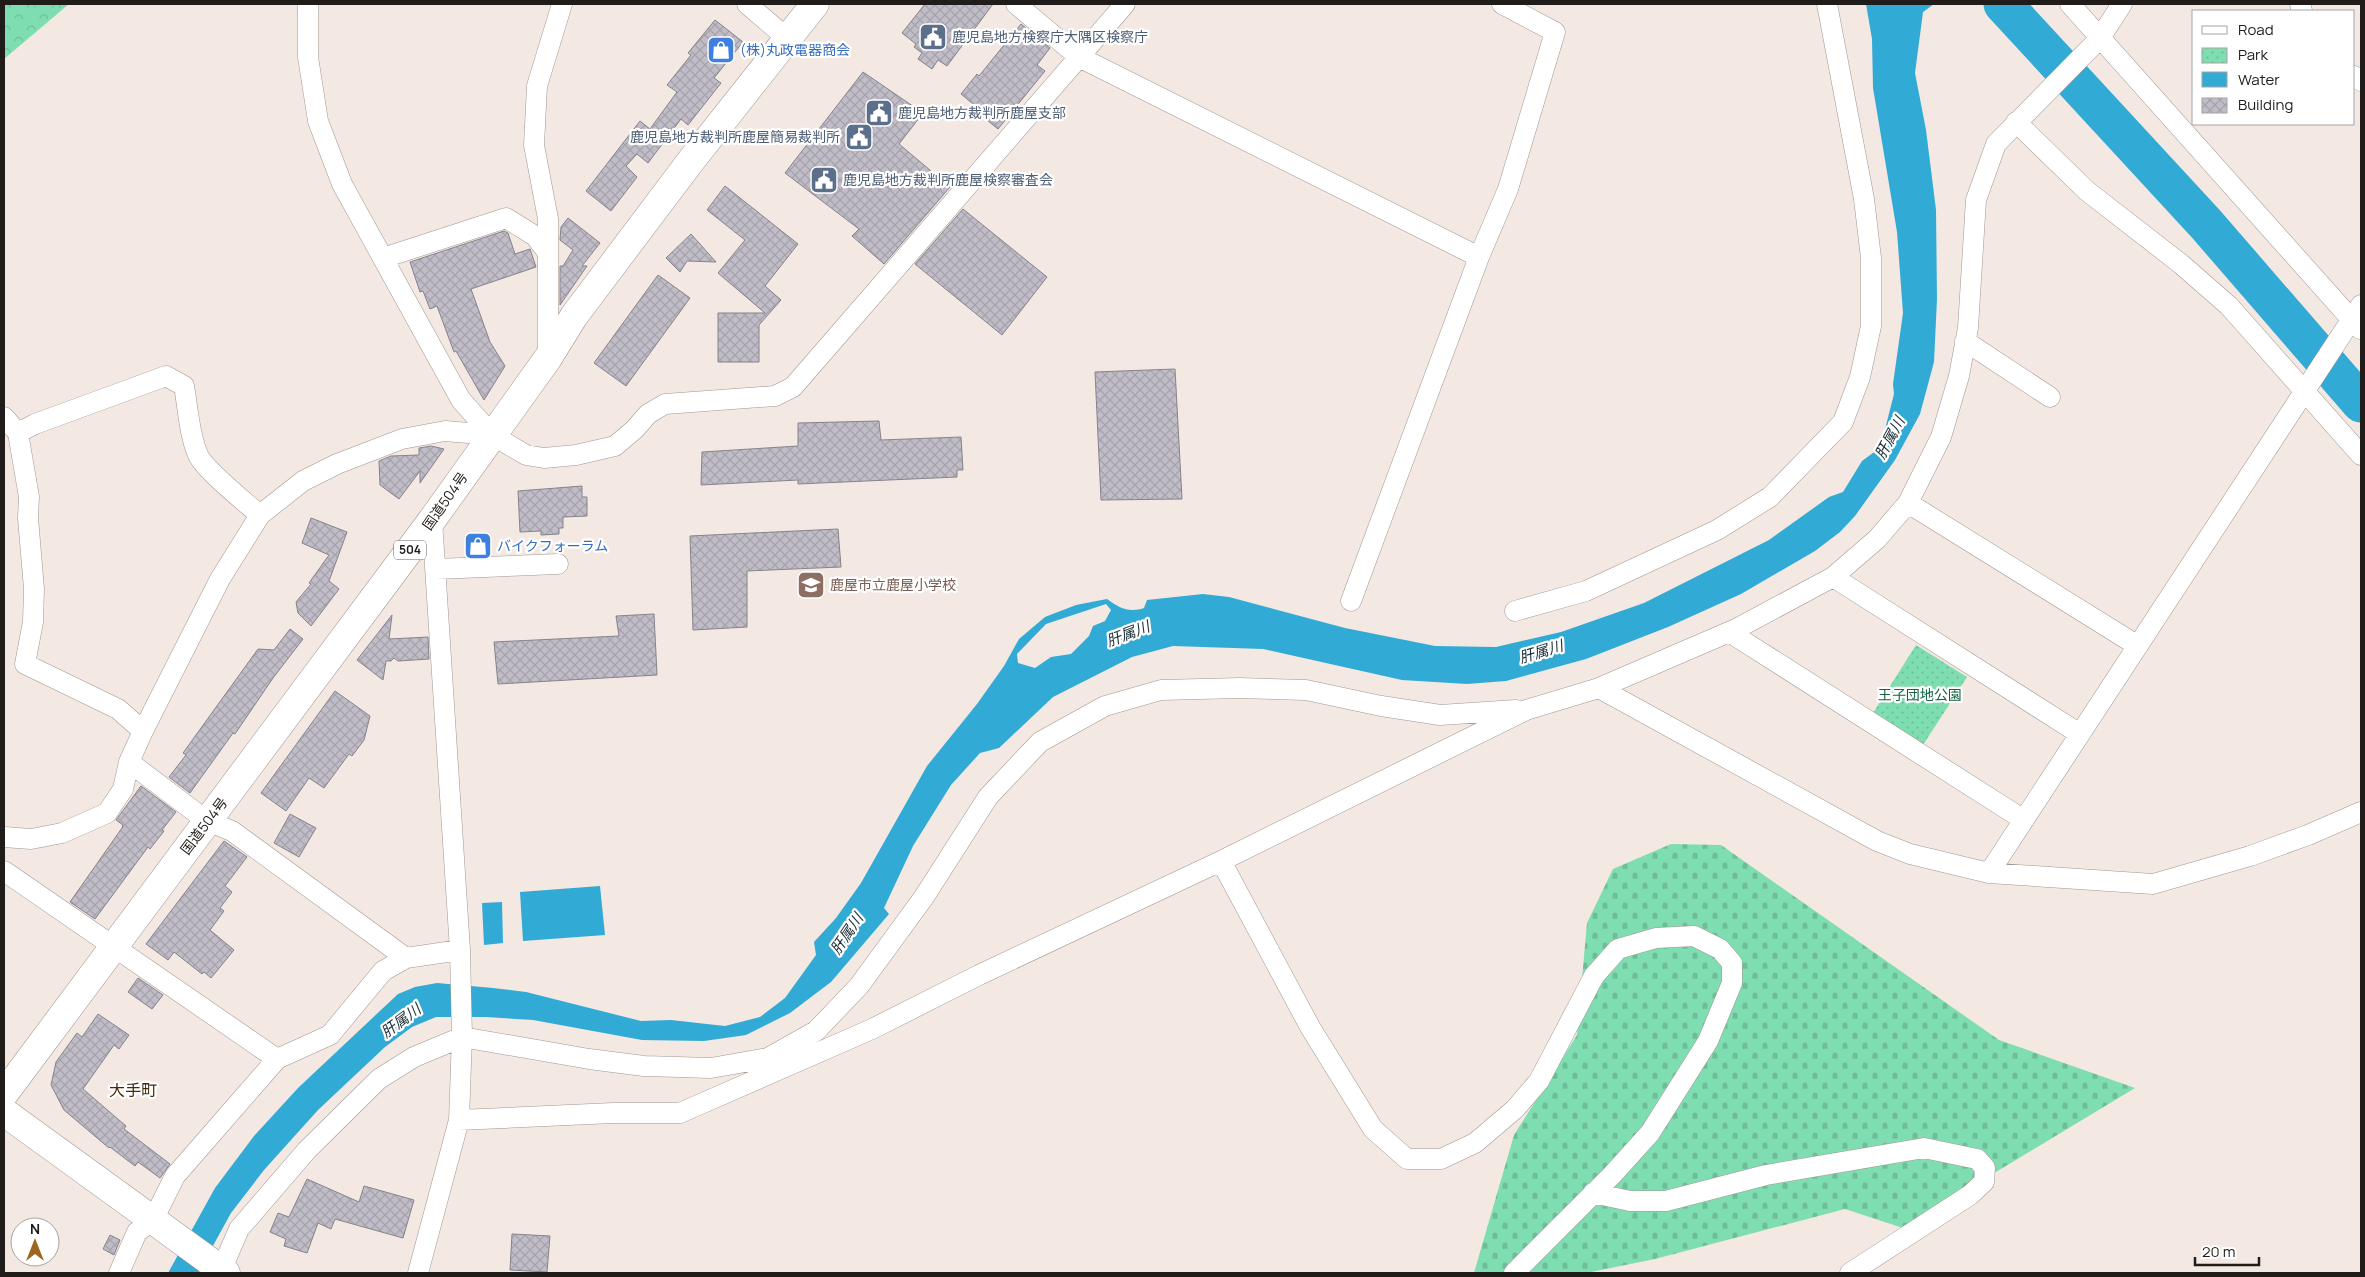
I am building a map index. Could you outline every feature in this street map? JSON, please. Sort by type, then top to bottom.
[{"type":"main road","name":"国道504号","points":[[4,1094],[432,520],[548,358],[574,316],[690,162],[815,4]]},
{"type":"main road","points":[[4,1112],[222,1272]]},
{"type":"street","points":[[308,4],[308,57],[318,121],[342,184],[461,400],[492,435],[526,455],[544,458],[576,455],[615,446],[635,429],[648,414],[665,404],[774,396],[793,387],[1125,4]]},
{"type":"street","points":[[548,358],[548,219],[534,145],[537,86],[562,4]]},
{"type":"street","points":[[747,4],[788,39]]},
{"type":"street","points":[[1016,4],[1079,58],[1479,257]]},
{"type":"street","points":[[1351,601],[1479,257],[1508,189],[1555,32],[1502,4]]},
{"type":"street","points":[[1515,611],[1586,590],[1717,530],[1770,496],[1842,422],[1860,377],[1871,326],[1871,258],[1864,198],[1826,4]]},
{"type":"street","points":[[1989,873],[2305,392],[2358,318],[2070,4]]},
{"type":"street","points":[[460,1120],[613,1113],[680,1113],[872,1029],[979,975],[1221,861],[1526,710],[1599,688],[1729,632],[1833,577],[1877,539],[1908,503],[1941,437],[1959,376],[1968,328],[1976,200],[1996,144],[2100,38],[2122,4]]},
{"type":"street","points":[[2021,117],[2087,192],[2181,264],[2229,306],[2361,455]]},
{"type":"street","points":[[383,258],[506,218],[535,236],[548,253]]},
{"type":"street","points":[[1965,341],[2050,397]]},
{"type":"street","points":[[18,432],[166,376],[184,386],[193,439],[199,457],[229,488],[260,515]]},
{"type":"street","points":[[4,417],[18,432],[30,497],[29,535],[34,589],[33,622],[25,664],[118,709],[143,731]]},
{"type":"street","points":[[4,837],[31,839],[62,833],[107,813],[123,788],[129,762],[143,731],[220,578],[260,515],[303,481],[337,464],[402,438],[445,431],[492,435]]},
{"type":"street","points":[[1908,503],[2138,646]]},
{"type":"street","points":[[418,1273],[460,1120],[462,1037],[460,950],[432,520]]},
{"type":"street","points":[[436,569],[558,564]]},
{"type":"street","points":[[1833,577],[2080,734]]},
{"type":"street","points":[[1729,632],[2024,820]]},
{"type":"street","points":[[222,1272],[239,1229],[307,1150],[379,1079],[414,1057],[462,1037],[589,1059],[644,1066],[711,1068],[768,1058],[816,1031],[859,986],[924,897],[988,797],[1040,742],[1105,706],[1162,690],[1240,688],[1306,690],[1381,706],[1440,715],[1526,710]]},
{"type":"street","points":[[1599,688],[1877,841],[1910,854],[1989,873],[2153,884],[2250,856],[2308,835],[2361,812]]},
{"type":"street","points":[[129,762],[208,821],[232,831],[406,958]]},
{"type":"street","points":[[1221,861],[1310,1027],[1373,1129],[1407,1159],[1441,1159],[1475,1143],[1515,1109],[1539,1081],[1594,976],[1618,949],[1656,938],[1694,936],[1720,949],[1732,964],[1732,983],[1708,1041],[1650,1133],[1514,1273]]},
{"type":"street","points":[[4,871],[277,1059]]},
{"type":"street","points":[[119,1273],[138,1232],[153,1220],[175,1176],[277,1059],[330,1035],[383,971],[406,958],[460,950]]},
{"type":"street","points":[[1593,1192],[1630,1201],[1666,1201],[1766,1174],[1924,1148],[1977,1159],[1985,1168],[1984,1182],[1970,1195],[1850,1273]]},
{"type":"green space","points":[[4,4],[69,4],[4,59]]},
{"type":"green space","name":"王子団地公園","points":[[1916,645],[1967,677],[1923,745],[1873,713]]},
{"type":"green space","points":[[1671,844],[1721,845],[1999,1040],[2135,1088],[1903,1228],[1845,1209],[1655,1259],[1586,1273],[1474,1273],[1514,1135],[1577,1035],[1587,923],[1613,869]]},
{"type":"water","name":"肝属川","points":[[1866,4],[1934,4],[1923,12],[1915,73],[1926,130],[1936,210],[1937,299],[1934,362],[1920,414],[1895,460],[1855,516],[1840,532],[1815,551],[1741,594],[1668,627],[1586,659],[1506,681],[1467,684],[1402,680],[1263,649],[1173,646],[1132,657],[1053,697],[999,748],[980,753],[951,785],[913,846],[884,908],[889,914],[831,982],[790,1013],[746,1035],[704,1041],[642,1040],[533,1020],[486,1017],[436,1017],[412,1027],[385,1047],[318,1110],[264,1170],[231,1213],[198,1273],[168,1273],[215,1188],[254,1136],[298,1088],[398,994],[415,987],[437,983],[526,992],[641,1021],[671,1020],[725,1026],[760,1017],[785,998],[816,955],[814,942],[836,918],[861,883],[927,766],[977,704],[1004,666],[1019,639],[1045,617],[1076,605],[1107,599],[1120,607],[1134,610],[1144,608],[1147,600],[1203,594],[1229,597],[1345,628],[1435,646],[1496,647],[1561,632],[1644,603],[1769,540],[1829,497],[1843,492],[1862,461],[1877,450],[1883,437],[1894,394],[1893,384],[1903,313],[1897,232],[1873,88],[1872,39]],"holes":[[[1106,604],[1111,610],[1105,621],[1093,626],[1089,636],[1071,654],[1051,657],[1035,668],[1018,663],[1017,654],[1046,624]]]},
{"type":"water","points":[[600,886],[605,935],[523,941],[520,892]]},
{"type":"water","points":[[502,902],[503,943],[484,945],[482,903]]},
{"type":"building","points":[[925,4],[993,4],[947,66],[938,60],[932,69],[918,59],[922,53],[914,47],[916,44],[902,33]]},
{"type":"building","points":[[715,20],[743,42],[714,78],[721,83],[688,125],[681,119],[648,163],[637,154],[626,166],[637,177],[611,211],[586,191],[640,121],[650,129],[677,92],[667,85],[691,55],[688,53]]},
{"type":"building","points":[[1021,24],[1050,48],[1037,65],[1045,71],[998,129],[971,107],[973,104],[961,94],[977,74],[979,76]]},
{"type":"building","points":[[863,72],[923,113],[899,144],[950,187],[884,264],[852,236],[859,229],[785,173]]},
{"type":"building","points":[[725,186],[798,244],[765,286],[781,300],[759,325],[759,362],[718,362],[718,313],[765,313],[718,273],[745,240],[707,210]]},
{"type":"building","points":[[963,209],[1047,277],[1002,335],[915,264]]},
{"type":"building","points":[[568,218],[600,243],[582,266],[587,266],[560,305],[560,266],[563,266],[573,250],[560,240],[561,227]]},
{"type":"building","points":[[504,231],[508,233],[515,254],[530,249],[536,267],[471,289],[490,342],[505,366],[484,400],[456,351],[454,352],[437,306],[430,309],[423,291],[420,292],[410,262]]},
{"type":"building","points":[[691,234],[716,262],[687,261],[680,272],[666,258]]},
{"type":"building","points":[[658,275],[690,298],[626,386],[594,363]]},
{"type":"building","points":[[1175,369],[1182,499],[1101,500],[1095,372]]},
{"type":"building","points":[[879,421],[881,440],[961,437],[963,470],[957,470],[957,477],[798,484],[798,480],[701,485],[702,452],[798,446],[798,423]]},
{"type":"building","points":[[431,446],[444,449],[420,483],[420,471],[399,499],[380,485],[379,461],[391,456],[419,455],[419,448]]},
{"type":"building","points":[[582,486],[582,497],[587,497],[587,516],[563,517],[563,528],[559,528],[559,534],[541,535],[541,531],[520,532],[518,491]]},
{"type":"building","points":[[311,518],[347,532],[329,581],[339,589],[311,626],[298,613],[296,602],[311,584],[309,583],[329,555],[302,543]]},
{"type":"building","points":[[838,529],[841,567],[747,571],[747,627],[693,630],[690,536]]},
{"type":"building","points":[[654,614],[657,675],[498,684],[494,642],[619,636],[616,616]]},
{"type":"building","points":[[392,615],[389,639],[428,637],[429,659],[398,661],[394,658],[391,661],[386,661],[383,680],[357,660]]},
{"type":"building","points":[[290,629],[303,639],[190,793],[169,777],[186,755],[183,753],[258,649],[274,650]]},
{"type":"building","points":[[335,691],[370,716],[364,740],[352,756],[349,754],[324,788],[309,778],[286,811],[261,793]]},
{"type":"building","points":[[141,786],[176,812],[162,830],[164,831],[150,849],[148,847],[95,919],[70,902],[122,828],[123,825],[116,820]]},
{"type":"building","points":[[290,814],[316,828],[299,857],[274,843]]},
{"type":"building","points":[[224,841],[247,857],[225,886],[232,892],[220,908],[224,911],[210,930],[234,950],[211,978],[204,972],[202,974],[174,952],[168,960],[146,944]]},
{"type":"building","points":[[138,978],[163,995],[152,1009],[128,992]]},
{"type":"building","points":[[98,1014],[129,1035],[119,1049],[114,1045],[83,1089],[126,1126],[124,1129],[170,1164],[160,1178],[138,1162],[135,1166],[109,1148],[64,1110],[51,1085],[56,1062],[77,1033],[82,1037]]},
{"type":"building","points":[[307,1179],[359,1202],[364,1186],[414,1200],[403,1238],[335,1219],[331,1229],[318,1223],[307,1253],[284,1246],[286,1239],[270,1232],[278,1213],[289,1217]]},
{"type":"building","points":[[512,1234],[550,1236],[547,1272],[510,1270]]},
{"type":"building","points":[[110,1235],[120,1240],[114,1255],[103,1249]]},
{"type":"waterway","points":[[2003,4],[2206,224],[2361,403]]},
{"type":"place","name":"鹿児島地方検察庁大隅区検察庁","points":[[933,37]]},
{"type":"place","name":"(株)丸政電器商会","points":[[721,50]]},
{"type":"place","name":"鹿児島地方裁判所鹿屋支部","points":[[879,113]]},
{"type":"place","name":"鹿児島地方裁判所鹿屋簡易裁判所","points":[[859,137]]},
{"type":"place","name":"鹿児島地方裁判所鹿屋検察審査会","points":[[824,180]]},
{"type":"place","name":"バイクフォーラム","points":[[478,546]]},
{"type":"place","name":"鹿屋市立鹿屋小学校","points":[[811,585]]},
{"type":"district","name":"大手町","points":[[133,1090]]}]
